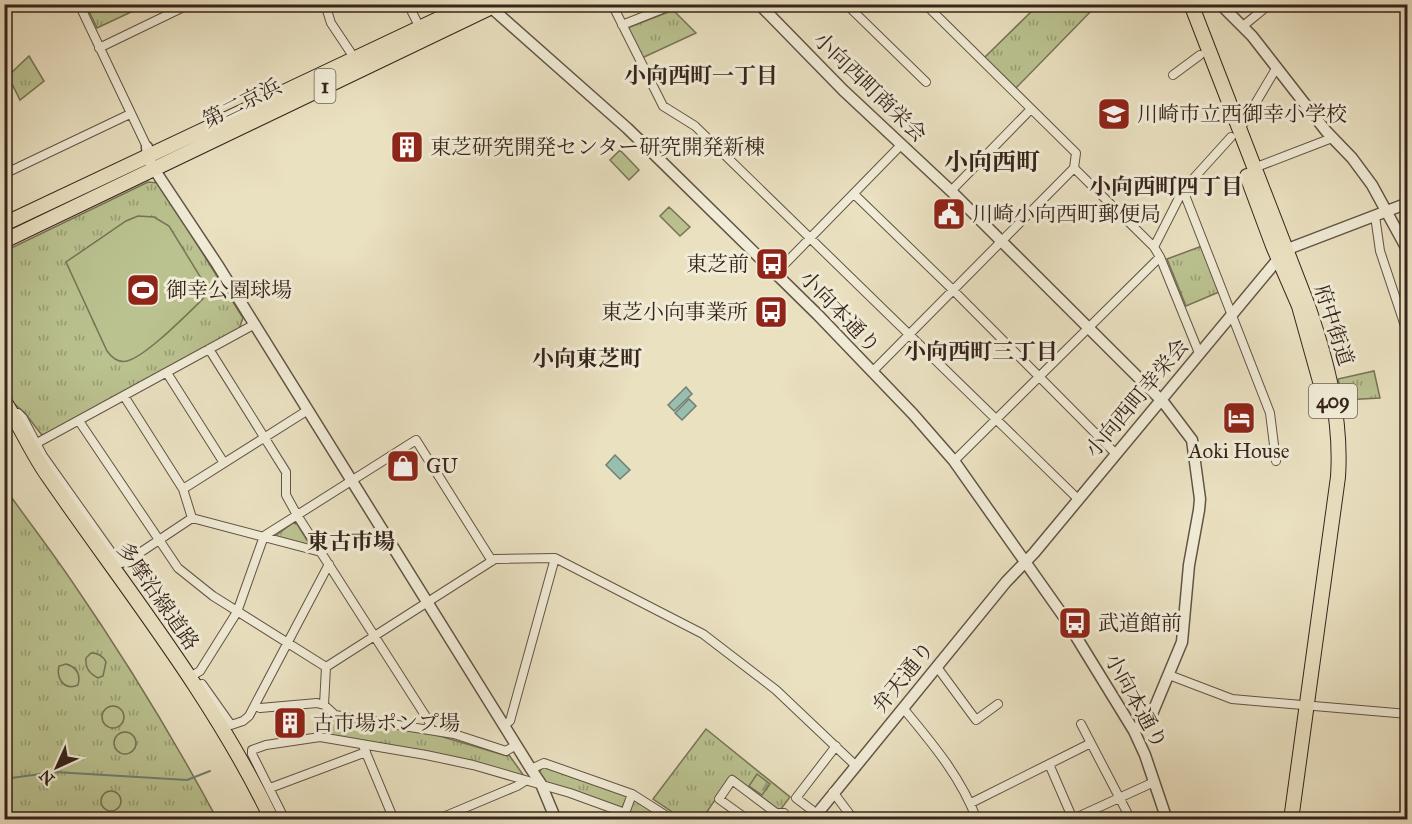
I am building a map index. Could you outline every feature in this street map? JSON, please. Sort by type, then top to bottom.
[{"type":"main road","name":"第二京浜","points":[[4,241],[153,159],[470,4]]},
{"type":"main road","name":"府中街道","points":[[1182,4],[1200,55],[1235,134],[1283,255]]},
{"type":"main road","name":"府中街道","points":[[1191,4],[1235,134],[1254,168],[1283,255],[1322,385],[1327,415],[1330,465],[1290,819]]},
{"type":"main road","name":"第二京浜","points":[[4,224],[388,56],[492,6]]},
{"type":"main road","name":"多摩沿線道路","points":[[4,400],[47,476],[190,678],[246,769],[272,819]]},
{"type":"main road","name":"府中街道","points":[[1282,819],[1302,704]]},
{"type":"street","points":[[10,5],[38,4]]},
{"type":"street","points":[[79,4],[153,159],[531,769],[556,819]]},
{"type":"street","points":[[99,48],[190,4]]},
{"type":"street","points":[[325,4],[331,23],[355,59]]},
{"type":"street","points":[[408,4],[420,28]]},
{"type":"street","points":[[612,4],[663,106],[694,126],[1078,500]]},
{"type":"street","points":[[622,25],[675,4]]},
{"type":"street","name":"小向西町商栄会","points":[[759,4],[861,108],[902,144],[1160,400],[1192,441],[1200,499],[1189,565],[1182,642],[1152,714],[1134,731]]},
{"type":"street","points":[[846,4],[926,82]]},
{"type":"street","points":[[872,372],[1074,168],[1076,153],[925,4]]},
{"type":"street","points":[[1220,4],[1243,26],[1332,138],[1352,158],[1372,185],[1407,251]]},
{"type":"street","points":[[1243,26],[1270,4]]},
{"type":"street","name":"小向本通り","points":[[492,6],[627,128],[776,273],[913,414],[954,461],[1064,617],[1134,731],[1145,755],[1167,819]]},
{"type":"street","points":[[1173,75],[1200,55]]},
{"type":"street","points":[[1154,247],[1183,190],[1235,134],[1277,67]]},
{"type":"street","points":[[951,192],[1031,109]]},
{"type":"street","points":[[4,174],[130,114]]},
{"type":"street","points":[[1254,168],[1332,138]]},
{"type":"street","points":[[776,273],[902,144]]},
{"type":"street","points":[[1074,168],[1154,247],[1199,353]]},
{"type":"street","points":[[1183,190],[1270,413],[1276,461]]},
{"type":"street","points":[[854,194],[1116,454]]},
{"type":"street","points":[[1283,255],[1293,247],[1407,203]]},
{"type":"street","points":[[1375,216],[1380,251],[1407,335]]},
{"type":"street","name":"小向西町幸栄会","points":[[1025,562],[1231,314],[1283,255]]},
{"type":"street","points":[[954,461],[1160,257]]},
{"type":"street","points":[[37,443],[255,324]]},
{"type":"street","points":[[209,349],[286,472],[286,495],[297,515],[430,723],[430,730]]},
{"type":"street","points":[[167,373],[224,463]]},
{"type":"street","points":[[124,396],[183,489],[192,518]]},
{"type":"street","points":[[183,489],[309,410]]},
{"type":"street","points":[[12,413],[18,413],[23,418],[43,456],[121,563],[160,541],[192,518],[321,552]]},
{"type":"street","points":[[79,421],[178,568],[213,596],[326,668]]},
{"type":"street","points":[[195,674],[200,671],[237,612],[264,536],[416,440],[492,561]]},
{"type":"street","points":[[504,725],[510,721],[555,558]]},
{"type":"street","points":[[326,668],[495,559],[555,558],[703,634],[777,690],[855,765]]},
{"type":"street","name":"弁天通り","points":[[814,817],[1016,570],[1025,562]]},
{"type":"street","points":[[153,614],[231,725],[243,722],[255,705],[329,564]]},
{"type":"street","points":[[937,667],[976,720],[998,704]]},
{"type":"street","points":[[324,705],[326,668]]},
{"type":"street","points":[[1169,675],[1232,699],[1407,714]]},
{"type":"street","points":[[255,705],[260,708],[317,703],[324,705],[334,715],[454,734],[506,751],[516,746]]},
{"type":"street","points":[[903,708],[944,759],[971,803],[977,819]]},
{"type":"street","points":[[1081,724],[1131,819]]},
{"type":"street","points":[[285,819],[252,750],[320,737],[364,748],[426,755],[473,765],[540,784],[625,813],[633,819]]},
{"type":"street","points":[[971,803],[1091,743]]},
{"type":"street","points":[[814,817],[796,798],[836,746]]},
{"type":"street","points":[[270,788],[364,748]]},
{"type":"street","points":[[364,748],[394,819]]},
{"type":"street","points":[[531,769],[544,763],[632,794],[673,819]]},
{"type":"street","points":[[1049,764],[1072,818],[1154,782]]},
{"type":"street","points":[[748,819],[719,799],[732,780],[776,813],[784,813]]},
{"type":"street","points":[[435,819],[525,781]]},
{"type":"street","points":[[833,792],[854,819]]},
{"type":"street","points":[[625,813],[632,794]]},
{"type":"green space","points":[[86,4],[146,5],[97,28]]},
{"type":"green space","points":[[1038,5],[1097,5],[1015,89],[984,58]]},
{"type":"green space","points":[[674,11],[696,33],[642,58],[628,31],[630,27]]},
{"type":"green space","points":[[29,56],[44,81],[20,100],[8,76]]},
{"type":"green space","points":[[620,150],[639,170],[629,180],[610,160]]},
{"type":"green space","points":[[148,182],[159,183],[243,318],[239,329],[45,435],[41,434],[25,413],[10,400],[5,391],[5,251]]},
{"type":"green space","points":[[669,207],[690,227],[680,236],[660,216]]},
{"type":"green space","name":"御幸公園球場","points":[[138,216],[154,217],[169,226],[209,291],[146,351],[127,361],[118,361],[107,351],[66,262],[126,221]]},
{"type":"green space","points":[[1202,246],[1219,292],[1186,306],[1167,259]]},
{"type":"green space","points":[[1374,371],[1380,398],[1343,400],[1338,379]]},
{"type":"green space","points":[[4,487],[110,638],[217,819],[5,819]]},
{"type":"green space","points":[[293,523],[297,524],[310,545],[276,538],[275,536]]},
{"type":"green space","points":[[91,653],[100,655],[106,662],[103,676],[98,678],[90,672],[86,665],[86,658]]},
{"type":"green space","points":[[66,664],[77,672],[78,685],[69,686],[62,683],[58,671],[59,666]]},
{"type":"green space","points":[[113,706],[121,709],[124,717],[121,725],[113,728],[105,725],[102,717],[105,709]]},
{"type":"green space","points":[[329,718],[433,734],[509,755],[524,776],[330,736]]},
{"type":"green space","points":[[706,729],[790,797],[781,809],[732,775],[702,819],[683,819],[653,799]]},
{"type":"green space","points":[[125,732],[135,739],[136,743],[129,753],[125,754],[115,747],[114,743],[121,733]]},
{"type":"green space","points":[[544,766],[628,795],[622,808],[547,785],[539,772]]},
{"type":"green space","points":[[757,774],[770,784],[762,795],[749,786]]},
{"type":"green space","points":[[111,791],[118,794],[121,801],[118,808],[111,811],[104,808],[101,801],[104,794]]},
{"type":"green space","points":[[633,798],[668,819],[637,819],[628,811]]},
{"type":"shaded area","points":[[686,387],[692,394],[674,411],[668,405]]},
{"type":"shaded area","points":[[689,399],[696,406],[682,420],[675,413]]},
{"type":"shaded area","points":[[615,455],[630,470],[620,479],[606,465]]},
{"type":"waterway","points":[[4,779],[55,772],[187,780],[210,771]]},
{"type":"place","name":"川崎市立西御幸小学校","points":[[1114,114]]},
{"type":"place","name":"東芝研究開発センター研究開発新棟","points":[[407,147]]},
{"type":"place","name":"川崎小向西町郵便局","points":[[949,214]]},
{"type":"place","name":"東芝前","points":[[772,264]]},
{"type":"place","name":"御幸公園球場","points":[[143,290]]},
{"type":"place","name":"東芝小向事業所","points":[[771,312]]},
{"type":"place","name":"Aoki House","points":[[1239,418]]},
{"type":"place","name":"GU","points":[[403,466]]},
{"type":"place","name":"武道館前","points":[[1075,623]]},
{"type":"place","name":"古市場ポンプ場","points":[[290,723]]},
{"type":"district","name":"小向西町一丁目","points":[[701,75]]},
{"type":"district","name":"小向西町","points":[[992,162]]},
{"type":"district","name":"小向西町四丁目","points":[[1166,186]]},
{"type":"district","name":"小向西町三丁目","points":[[981,351]]},
{"type":"district","name":"小向東芝町","points":[[587,358]]},
{"type":"district","name":"東古市場","points":[[351,541]]}]
